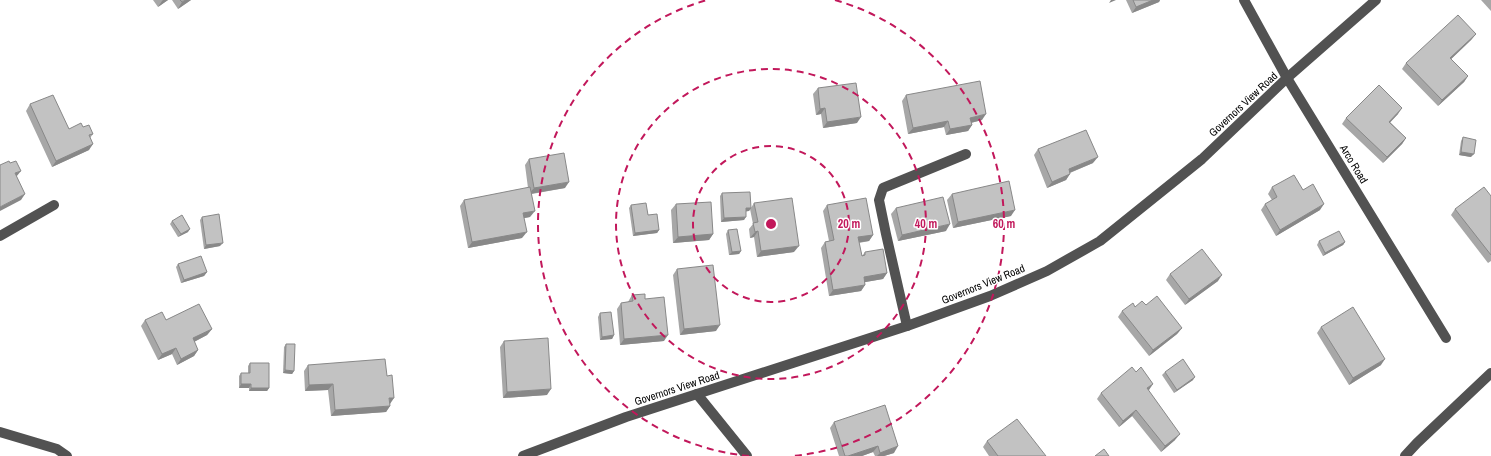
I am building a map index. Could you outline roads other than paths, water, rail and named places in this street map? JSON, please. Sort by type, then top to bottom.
[{"type":"street","name":"Arco Road","points":[[1244,0],[1288,78],[1446,338]]},
{"type":"street","name":"Governors View Road","points":[[523,456],[626,417],[907,326],[990,296],[1047,271],[1100,241],[1202,159],[1288,78],[1376,0]]},
{"type":"street","points":[[907,326],[886,234],[880,200],[883,188],[966,154]]},
{"type":"street","points":[[0,236],[54,205]]},
{"type":"street","points":[[1405,456],[1491,373]]},
{"type":"street","points":[[697,394],[747,456]]},
{"type":"street","points":[[0,432],[57,449],[67,456]]}]
